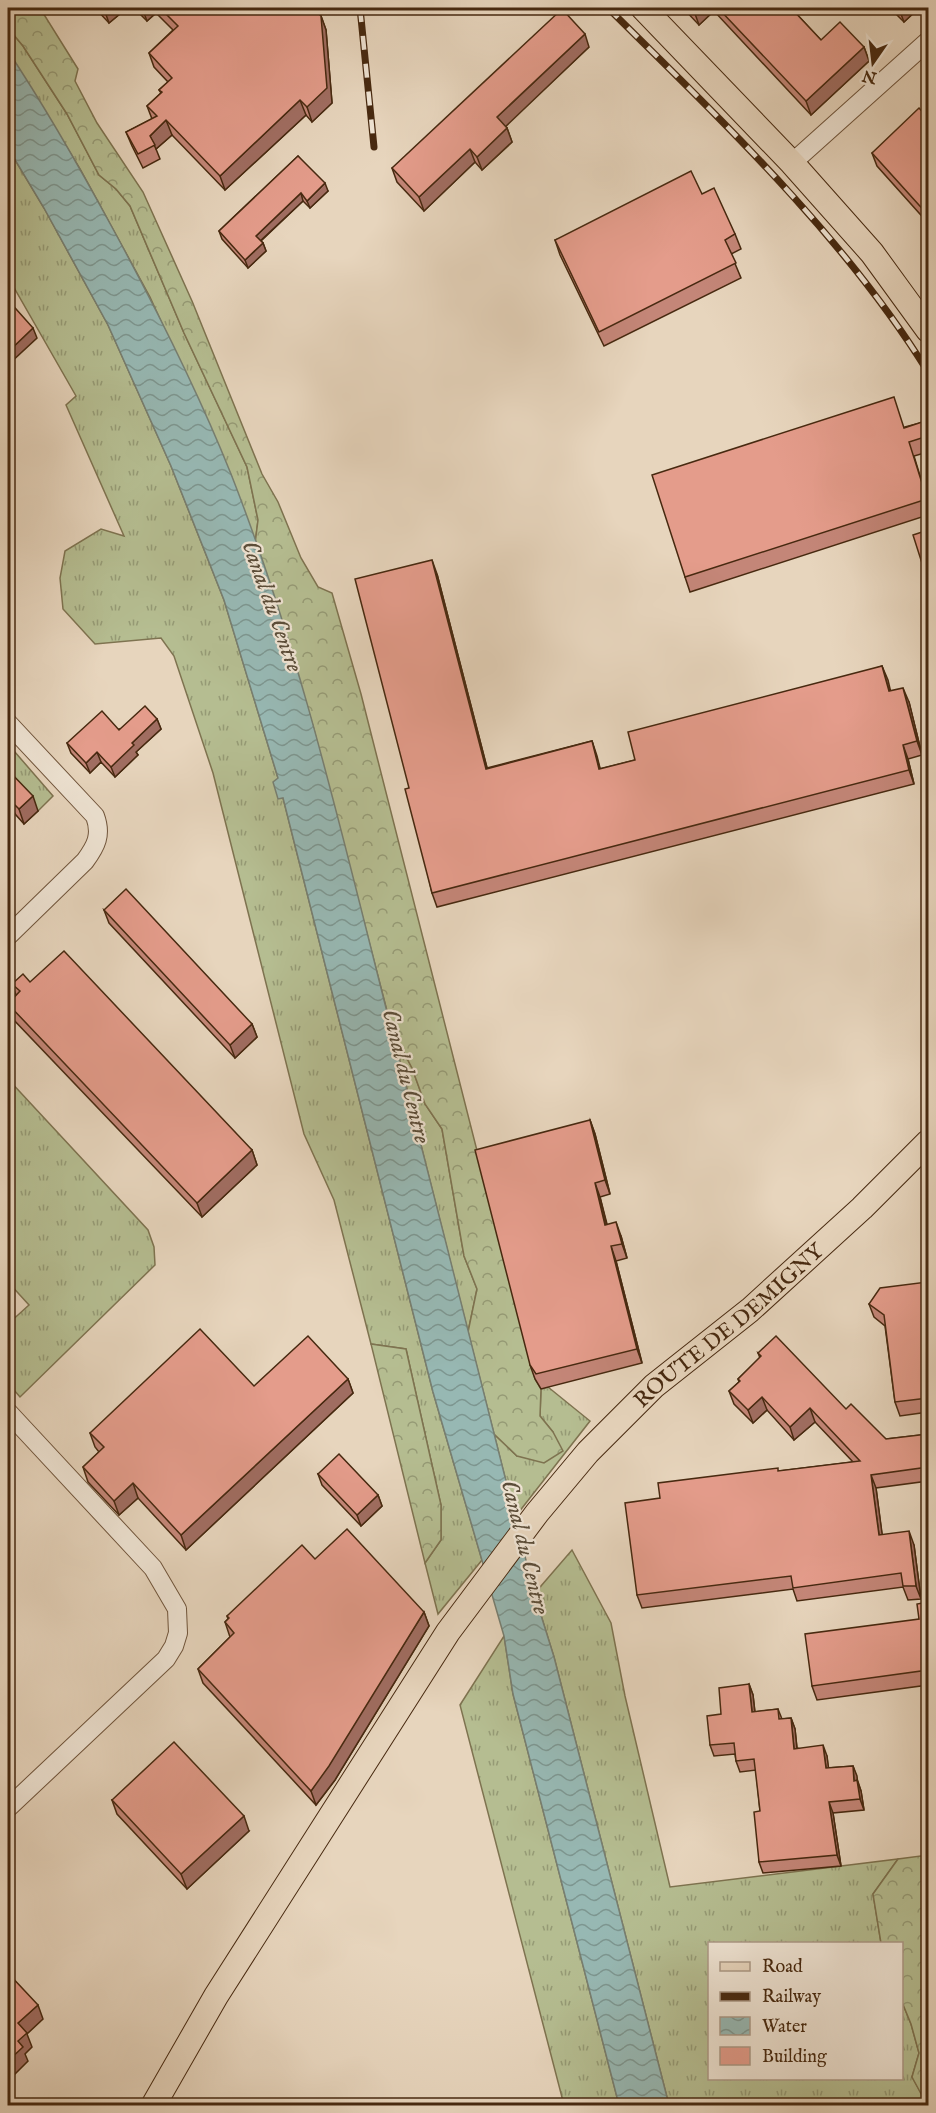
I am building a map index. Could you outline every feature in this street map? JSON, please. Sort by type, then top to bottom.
[{"type":"main road","points":[[643,8],[792,163],[872,253],[928,330]]},
{"type":"main road","name":"ROUTE DE DEMIGNY","points":[[154,2101],[216,1996],[351,1781],[462,1611],[537,1513],[588,1452],[654,1386],[750,1310],[862,1208],[928,1142]]},
{"type":"street","points":[[792,163],[928,41]]},
{"type":"street","points":[[8,723],[95,816],[99,827],[99,838],[95,848],[85,861],[8,936]]},
{"type":"street","points":[[8,1808],[166,1659],[174,1646],[178,1633],[177,1609],[153,1568],[10,1420]]},
{"type":"green space","points":[[8,8],[40,8],[78,69],[75,81],[97,123],[143,192],[192,301],[262,474],[278,502],[301,558],[318,587],[332,593],[361,694],[535,1379],[541,1389],[540,1416],[553,1432],[563,1451],[544,1463],[517,1456],[494,1434],[468,1332],[477,1289],[464,1256],[442,1129],[425,1104],[412,1068],[392,1030],[313,726],[255,544],[258,520],[247,467],[184,333],[130,206],[116,189],[99,175],[67,114],[23,46],[8,28]]},
{"type":"green space","points":[[8,28],[23,46],[67,114],[99,175],[116,189],[130,206],[184,333],[247,467],[258,520],[255,544],[231,475],[150,297],[80,169],[8,51]]},
{"type":"green space","points":[[8,148],[44,208],[108,325],[171,466],[224,600],[278,778],[433,1392],[482,1560],[438,1614],[425,1563],[441,1540],[441,1505],[406,1349],[371,1344],[334,1200],[304,1134],[213,773],[174,656],[161,638],[95,644],[63,609],[60,578],[65,551],[101,529],[124,536],[66,405],[76,396],[8,277]]},
{"type":"green space","points":[[8,744],[53,796],[38,811],[8,779]]},
{"type":"green space","points":[[392,1030],[412,1068],[425,1104],[442,1129],[464,1256],[477,1289],[468,1332]]},
{"type":"green space","points":[[8,1079],[148,1230],[154,1247],[155,1265],[20,1397],[8,1383],[8,1324],[29,1305],[8,1282]]},
{"type":"green space","points":[[371,1344],[406,1349],[441,1505],[441,1540],[425,1563]]},
{"type":"green space","points":[[548,1387],[590,1421],[515,1517],[494,1434],[517,1456],[553,1432],[540,1416],[541,1389]]},
{"type":"green space","points":[[572,1550],[611,1623],[625,1696],[670,1887],[898,1859],[873,1894],[881,1942],[708,1942],[708,2080],[903,2080],[903,2004],[919,2053],[912,2077],[928,2105],[669,2105],[554,1657],[535,1596]]},
{"type":"green space","points":[[504,1636],[513,1694],[619,2105],[564,2105],[460,1705]]},
{"type":"green space","points":[[928,1855],[928,2103],[912,2077],[919,2053],[903,2004],[903,1942],[881,1942],[873,1894],[898,1859]]},
{"type":"water","name":"Canal du Centre","points":[[8,51],[88,183],[175,349],[231,474],[277,604],[334,803],[535,1596],[554,1657],[669,2105],[619,2105],[513,1694],[504,1636],[433,1392],[283,798],[278,799],[273,782],[278,778],[224,600],[171,466],[108,325],[44,208],[8,148]]},
{"type":"building","points":[[160,8],[313,8],[321,16],[327,88],[307,107],[300,100],[220,176],[166,120],[150,136],[155,145],[138,154],[126,132],[157,116],[147,106],[162,92],[159,90],[172,78],[149,53],[178,26]]},
{"type":"building","points":[[718,8],[791,8],[821,40],[840,22],[864,47],[806,101]]},
{"type":"building","points":[[562,9],[585,34],[497,117],[507,128],[477,157],[470,149],[419,197],[392,168]]},
{"type":"building","points":[[919,108],[928,118],[928,215],[872,153]]},
{"type":"building","points":[[298,156],[325,183],[307,201],[301,193],[256,236],[263,243],[245,260],[219,231]]},
{"type":"building","points":[[691,171],[702,194],[714,188],[735,234],[725,240],[736,263],[599,332],[555,240]]},
{"type":"building","points":[[8,300],[33,328],[8,352]]},
{"type":"building","points":[[894,397],[904,428],[928,420],[928,436],[909,442],[927,499],[685,577],[652,475]]},
{"type":"building","points":[[928,530],[928,582],[913,535]]},
{"type":"building","points":[[432,560],[486,769],[592,741],[599,769],[635,760],[628,732],[882,666],[889,691],[903,688],[917,741],[903,745],[909,770],[432,893],[405,789],[409,788],[355,579]]},
{"type":"building","points":[[145,706],[157,719],[111,767],[97,752],[86,763],[67,743],[102,711],[119,730]]},
{"type":"building","points":[[8,770],[33,796],[19,809],[10,800],[8,802]]},
{"type":"building","points":[[126,889],[252,1024],[230,1045],[104,910]]},
{"type":"building","points":[[64,951],[252,1150],[197,1203],[8,1004],[20,991],[12,984],[23,974],[30,982]]},
{"type":"building","points":[[590,1120],[605,1180],[595,1183],[605,1225],[616,1222],[622,1244],[611,1246],[637,1349],[536,1374],[530,1365],[475,1150]]},
{"type":"building","points":[[927,1282],[928,1398],[895,1402],[884,1315],[869,1304],[880,1288]]},
{"type":"building","points":[[200,1329],[254,1386],[308,1336],[348,1379],[181,1535],[133,1483],[114,1501],[83,1467],[104,1447],[90,1433]]},
{"type":"building","points":[[776,1336],[846,1409],[851,1404],[886,1439],[928,1434],[928,1467],[871,1475],[879,1535],[909,1531],[916,1586],[903,1586],[901,1573],[793,1588],[791,1576],[637,1595],[625,1503],[660,1498],[658,1483],[778,1468],[778,1471],[860,1461],[810,1408],[790,1427],[762,1397],[748,1410],[729,1391],[761,1356],[758,1353]]},
{"type":"building","points":[[339,1454],[378,1495],[357,1515],[318,1474]]},
{"type":"building","points":[[347,1529],[424,1612],[329,1766],[311,1791],[198,1669],[234,1633],[225,1622],[229,1618],[227,1616],[302,1545],[315,1559]]},
{"type":"building","points":[[928,1602],[928,1670],[812,1686],[805,1634],[919,1619],[917,1604]]},
{"type":"building","points":[[749,1684],[752,1712],[778,1709],[779,1719],[791,1718],[794,1749],[823,1745],[826,1768],[853,1766],[854,1781],[857,1780],[860,1799],[829,1802],[837,1855],[759,1862],[754,1812],[760,1811],[754,1759],[736,1761],[734,1743],[710,1745],[707,1716],[721,1714],[719,1688]]},
{"type":"building","points":[[174,1742],[244,1816],[181,1874],[112,1800]]},
{"type":"building","points":[[8,1973],[38,2005],[18,2023],[27,2033],[18,2041],[23,2047],[8,2061]]},
{"type":"railway","points":[[360,8],[374,147]]},
{"type":"railway","points":[[608,8],[737,137],[820,227],[895,322],[928,372]]}]
